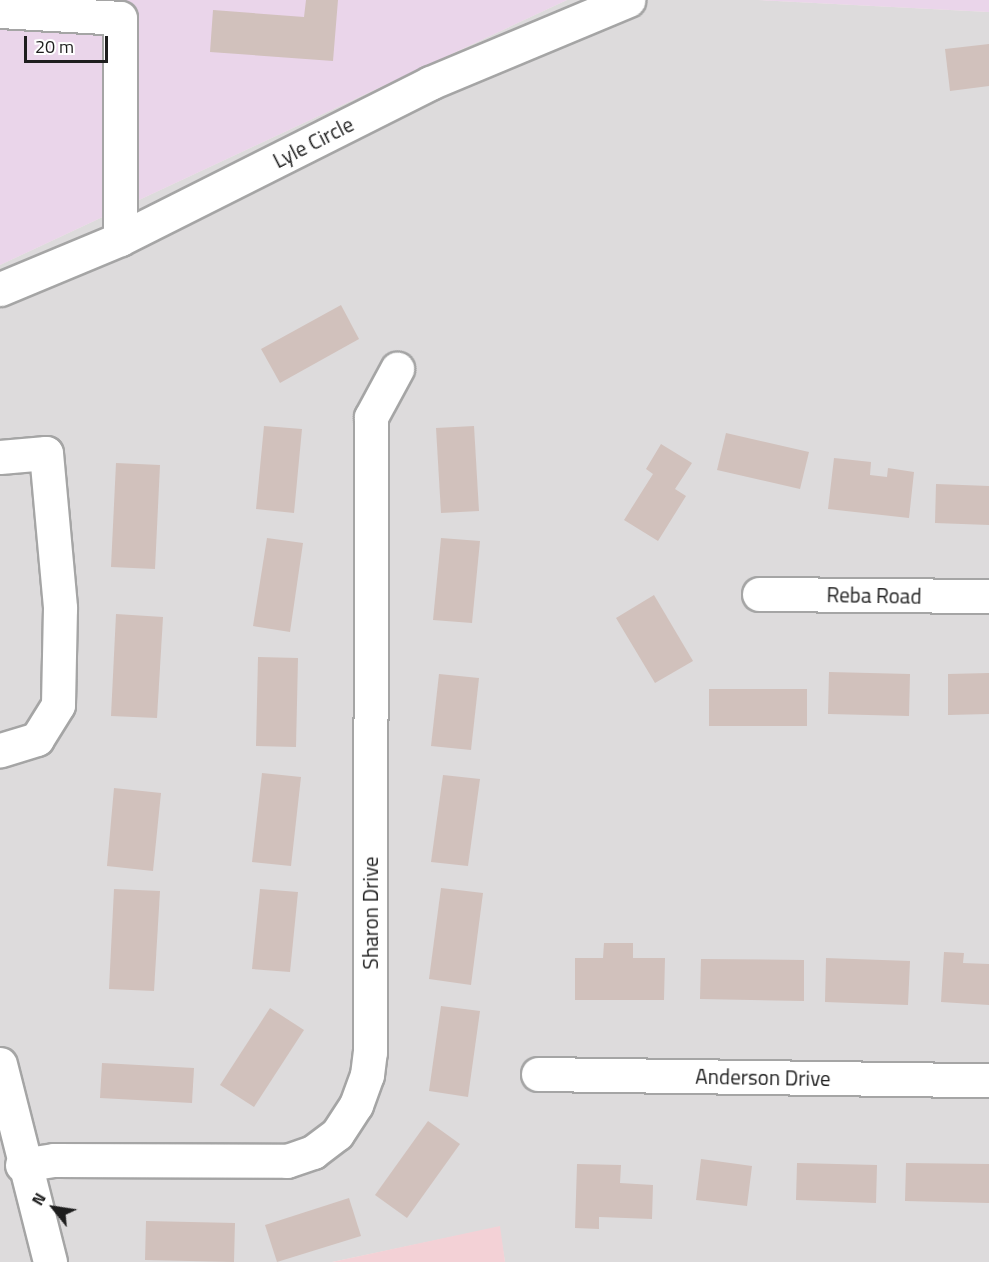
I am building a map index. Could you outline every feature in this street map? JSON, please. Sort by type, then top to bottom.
[{"type":"street","name":"Lyle Circle","points":[[0,289],[120,239],[430,83],[628,0]]},
{"type":"street","points":[[0,11],[120,18],[120,239]]},
{"type":"street","name":"Sharon Drive","points":[[22,1165],[54,1160],[287,1161],[313,1152],[337,1134],[356,1106],[367,1075],[370,1052],[371,417],[397,369]]},
{"type":"street","points":[[0,457],[46,453],[60,608],[58,705],[37,739],[0,750]]},
{"type":"street","name":"Reba Road","points":[[759,594],[989,596]]},
{"type":"street","points":[[0,1064],[22,1165],[50,1262]]},
{"type":"street","name":"Anderson Drive","points":[[538,1074],[989,1080]]},
{"type":"shaded area","points":[[0,0],[567,0],[0,265]]},
{"type":"shaded area","points":[[567,0],[758,0],[989,12],[989,1262],[505,1262],[499,1227],[332,1262],[0,1262],[0,265]]},
{"type":"shaded area","points":[[758,0],[989,0],[989,12]]},
{"type":"shaded area","points":[[500,1226],[505,1262],[332,1262]]},
{"type":"building","points":[[306,0],[338,0],[333,61],[210,52],[213,10],[304,17]]},
{"type":"building","points":[[989,44],[989,86],[950,91],[945,49]]},
{"type":"building","points":[[341,305],[359,339],[280,383],[261,349]]},
{"type":"building","points":[[264,426],[302,429],[294,513],[256,509]]},
{"type":"building","points":[[474,426],[479,511],[441,513],[436,428]]},
{"type":"building","points":[[726,433],[809,452],[800,489],[717,470]]},
{"type":"building","points":[[661,444],[692,463],[675,489],[686,496],[658,541],[624,520],[653,474],[646,469]]},
{"type":"building","points":[[834,458],[871,462],[870,475],[887,477],[888,468],[914,472],[909,518],[828,509]]},
{"type":"building","points":[[116,463],[160,465],[155,569],[111,567]]},
{"type":"building","points":[[936,484],[989,486],[989,525],[935,523]]},
{"type":"building","points":[[267,538],[303,543],[290,632],[253,626]]},
{"type":"building","points":[[441,538],[480,541],[472,623],[433,620]]},
{"type":"building","points":[[654,595],[693,661],[655,683],[616,618]]},
{"type":"building","points":[[116,614],[163,617],[157,718],[111,716]]},
{"type":"building","points":[[258,657],[298,658],[296,747],[256,746]]},
{"type":"building","points":[[829,672],[910,674],[909,716],[828,714]]},
{"type":"building","points":[[989,673],[989,714],[948,715],[948,674]]},
{"type":"building","points":[[439,674],[479,678],[471,750],[431,746]]},
{"type":"building","points":[[709,689],[807,689],[807,726],[709,726]]},
{"type":"building","points":[[262,773],[301,777],[291,866],[252,862]]},
{"type":"building","points":[[443,775],[480,779],[468,866],[431,862]]},
{"type":"building","points":[[114,788],[161,793],[153,871],[107,866]]},
{"type":"building","points":[[441,888],[483,893],[471,985],[429,979]]},
{"type":"building","points":[[114,889],[160,891],[154,991],[109,989]]},
{"type":"building","points":[[260,889],[298,892],[290,972],[252,969]]},
{"type":"building","points":[[604,943],[633,943],[633,958],[665,958],[664,1000],[575,1000],[575,958],[603,958]]},
{"type":"building","points":[[944,952],[964,953],[963,963],[989,964],[989,1005],[941,1002]]},
{"type":"building","points":[[826,958],[910,961],[908,1005],[825,1002]]},
{"type":"building","points":[[701,959],[804,960],[804,1001],[700,999]]},
{"type":"building","points":[[441,1006],[480,1011],[468,1097],[429,1091]]},
{"type":"building","points":[[270,1008],[304,1030],[254,1107],[220,1085]]},
{"type":"building","points":[[102,1063],[194,1068],[192,1103],[100,1098]]},
{"type":"building","points":[[428,1121],[460,1144],[407,1218],[375,1195]]},
{"type":"building","points":[[701,1159],[752,1166],[747,1206],[696,1200]]},
{"type":"building","points":[[797,1163],[877,1165],[876,1203],[796,1200]]},
{"type":"building","points":[[906,1163],[989,1164],[989,1203],[905,1201]]},
{"type":"building","points":[[577,1164],[621,1165],[620,1183],[653,1185],[652,1219],[599,1217],[599,1229],[575,1228]]},
{"type":"building","points":[[349,1198],[361,1236],[277,1262],[265,1225]]},
{"type":"building","points":[[146,1221],[235,1223],[234,1262],[145,1260]]}]
